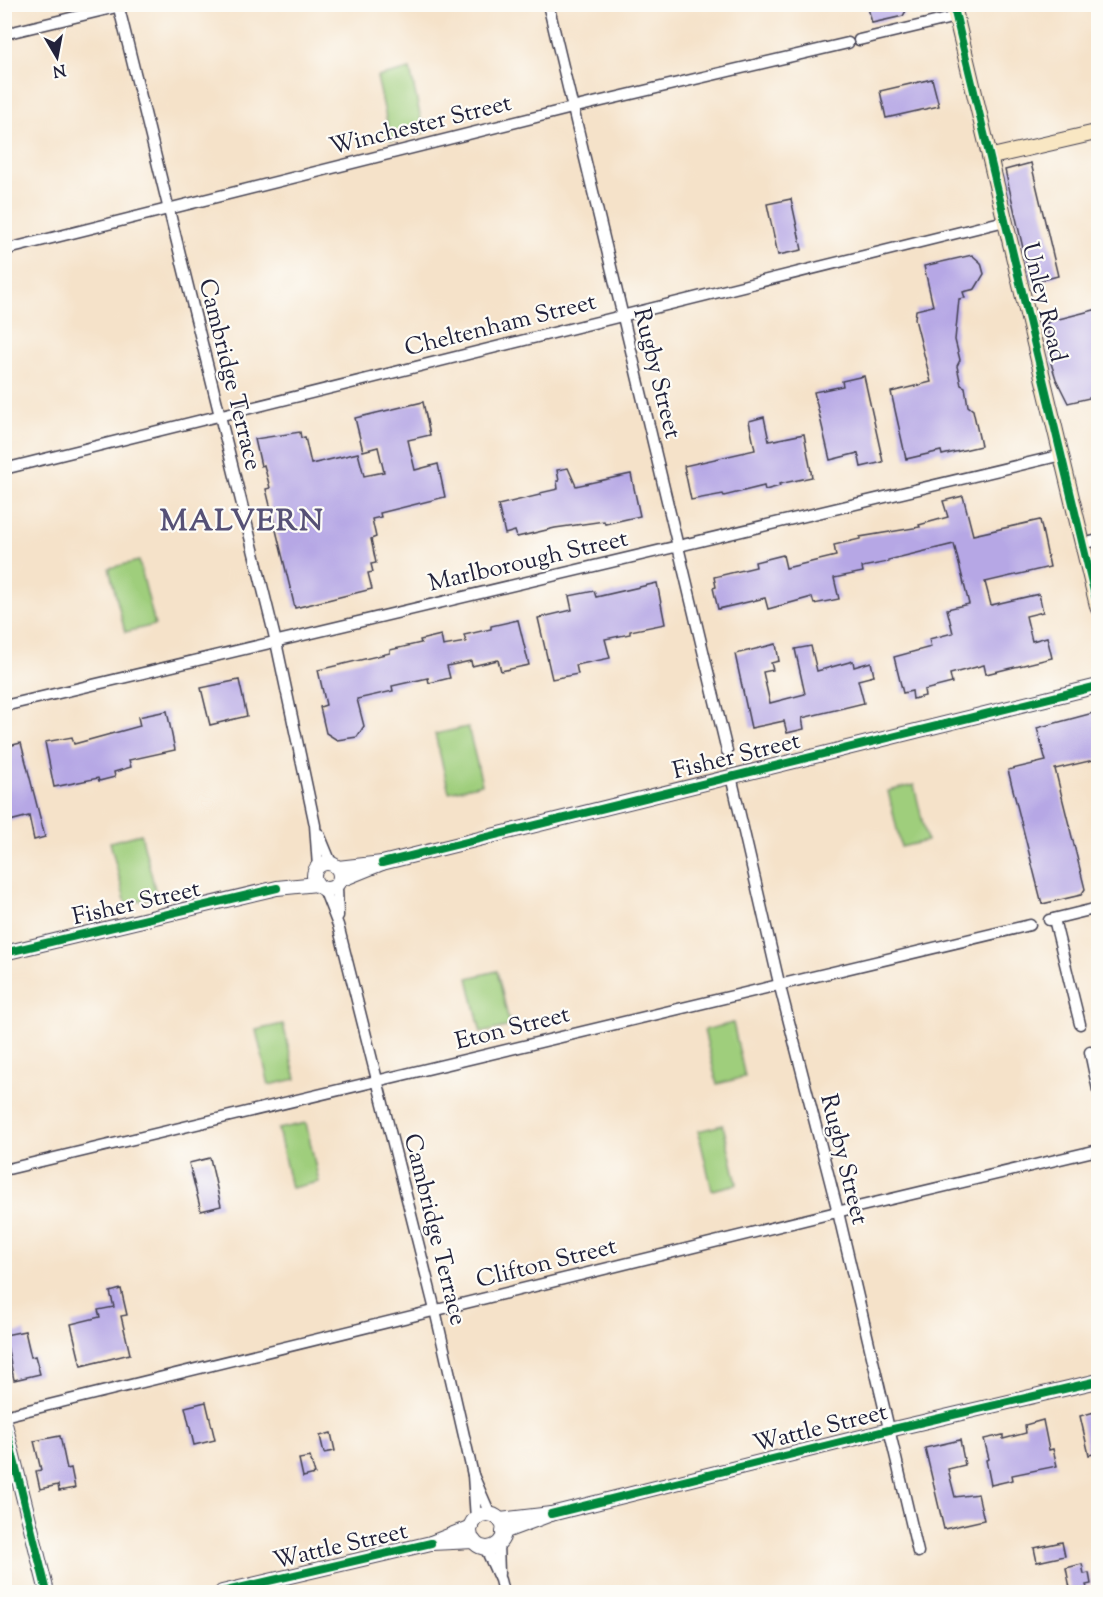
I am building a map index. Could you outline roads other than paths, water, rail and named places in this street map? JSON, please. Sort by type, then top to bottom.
[{"type":"main road","name":"Unley Road","points":[[954,11],[1098,608]]},
{"type":"main road","points":[[990,158],[1098,132]]},
{"type":"street","name":"Rugby Street","points":[[548,4],[727,751]]},
{"type":"street","points":[[4,34],[122,5]]},
{"type":"street","name":"Cambridge Terrace","points":[[122,5],[168,208],[276,642],[338,925],[435,1310],[503,1593]]},
{"type":"street","points":[[859,40],[954,11]]},
{"type":"street","name":"Winchester Street","points":[[4,250],[572,108],[848,43]]},
{"type":"street","name":"Cheltenham Street","points":[[4,469],[1005,221]]},
{"type":"street","name":"Marlborough Street","points":[[4,706],[1062,454]]},
{"type":"street","points":[[1083,544],[1098,540]]},
{"type":"street","name":"Fisher Street","points":[[4,954],[1098,686]]},
{"type":"street","name":"Rugby Street","points":[[732,776],[779,983],[837,1212],[918,1552]]},
{"type":"street","points":[[1080,1024],[1051,920],[1098,908]]},
{"type":"street","name":"Eton Street","points":[[4,1170],[377,1082],[779,983],[1030,925]]},
{"type":"street","points":[[1090,1052],[1098,1090]]},
{"type":"street","name":"Clifton Street","points":[[4,1418],[435,1310],[1098,1150]]},
{"type":"street","name":"Wattle Street","points":[[222,1593],[487,1531],[889,1430],[1098,1381]]},
{"type":"street","points":[[4,1418],[47,1593]]},
{"type":"district","name":"MALVERN","points":[[242,520]]}]
